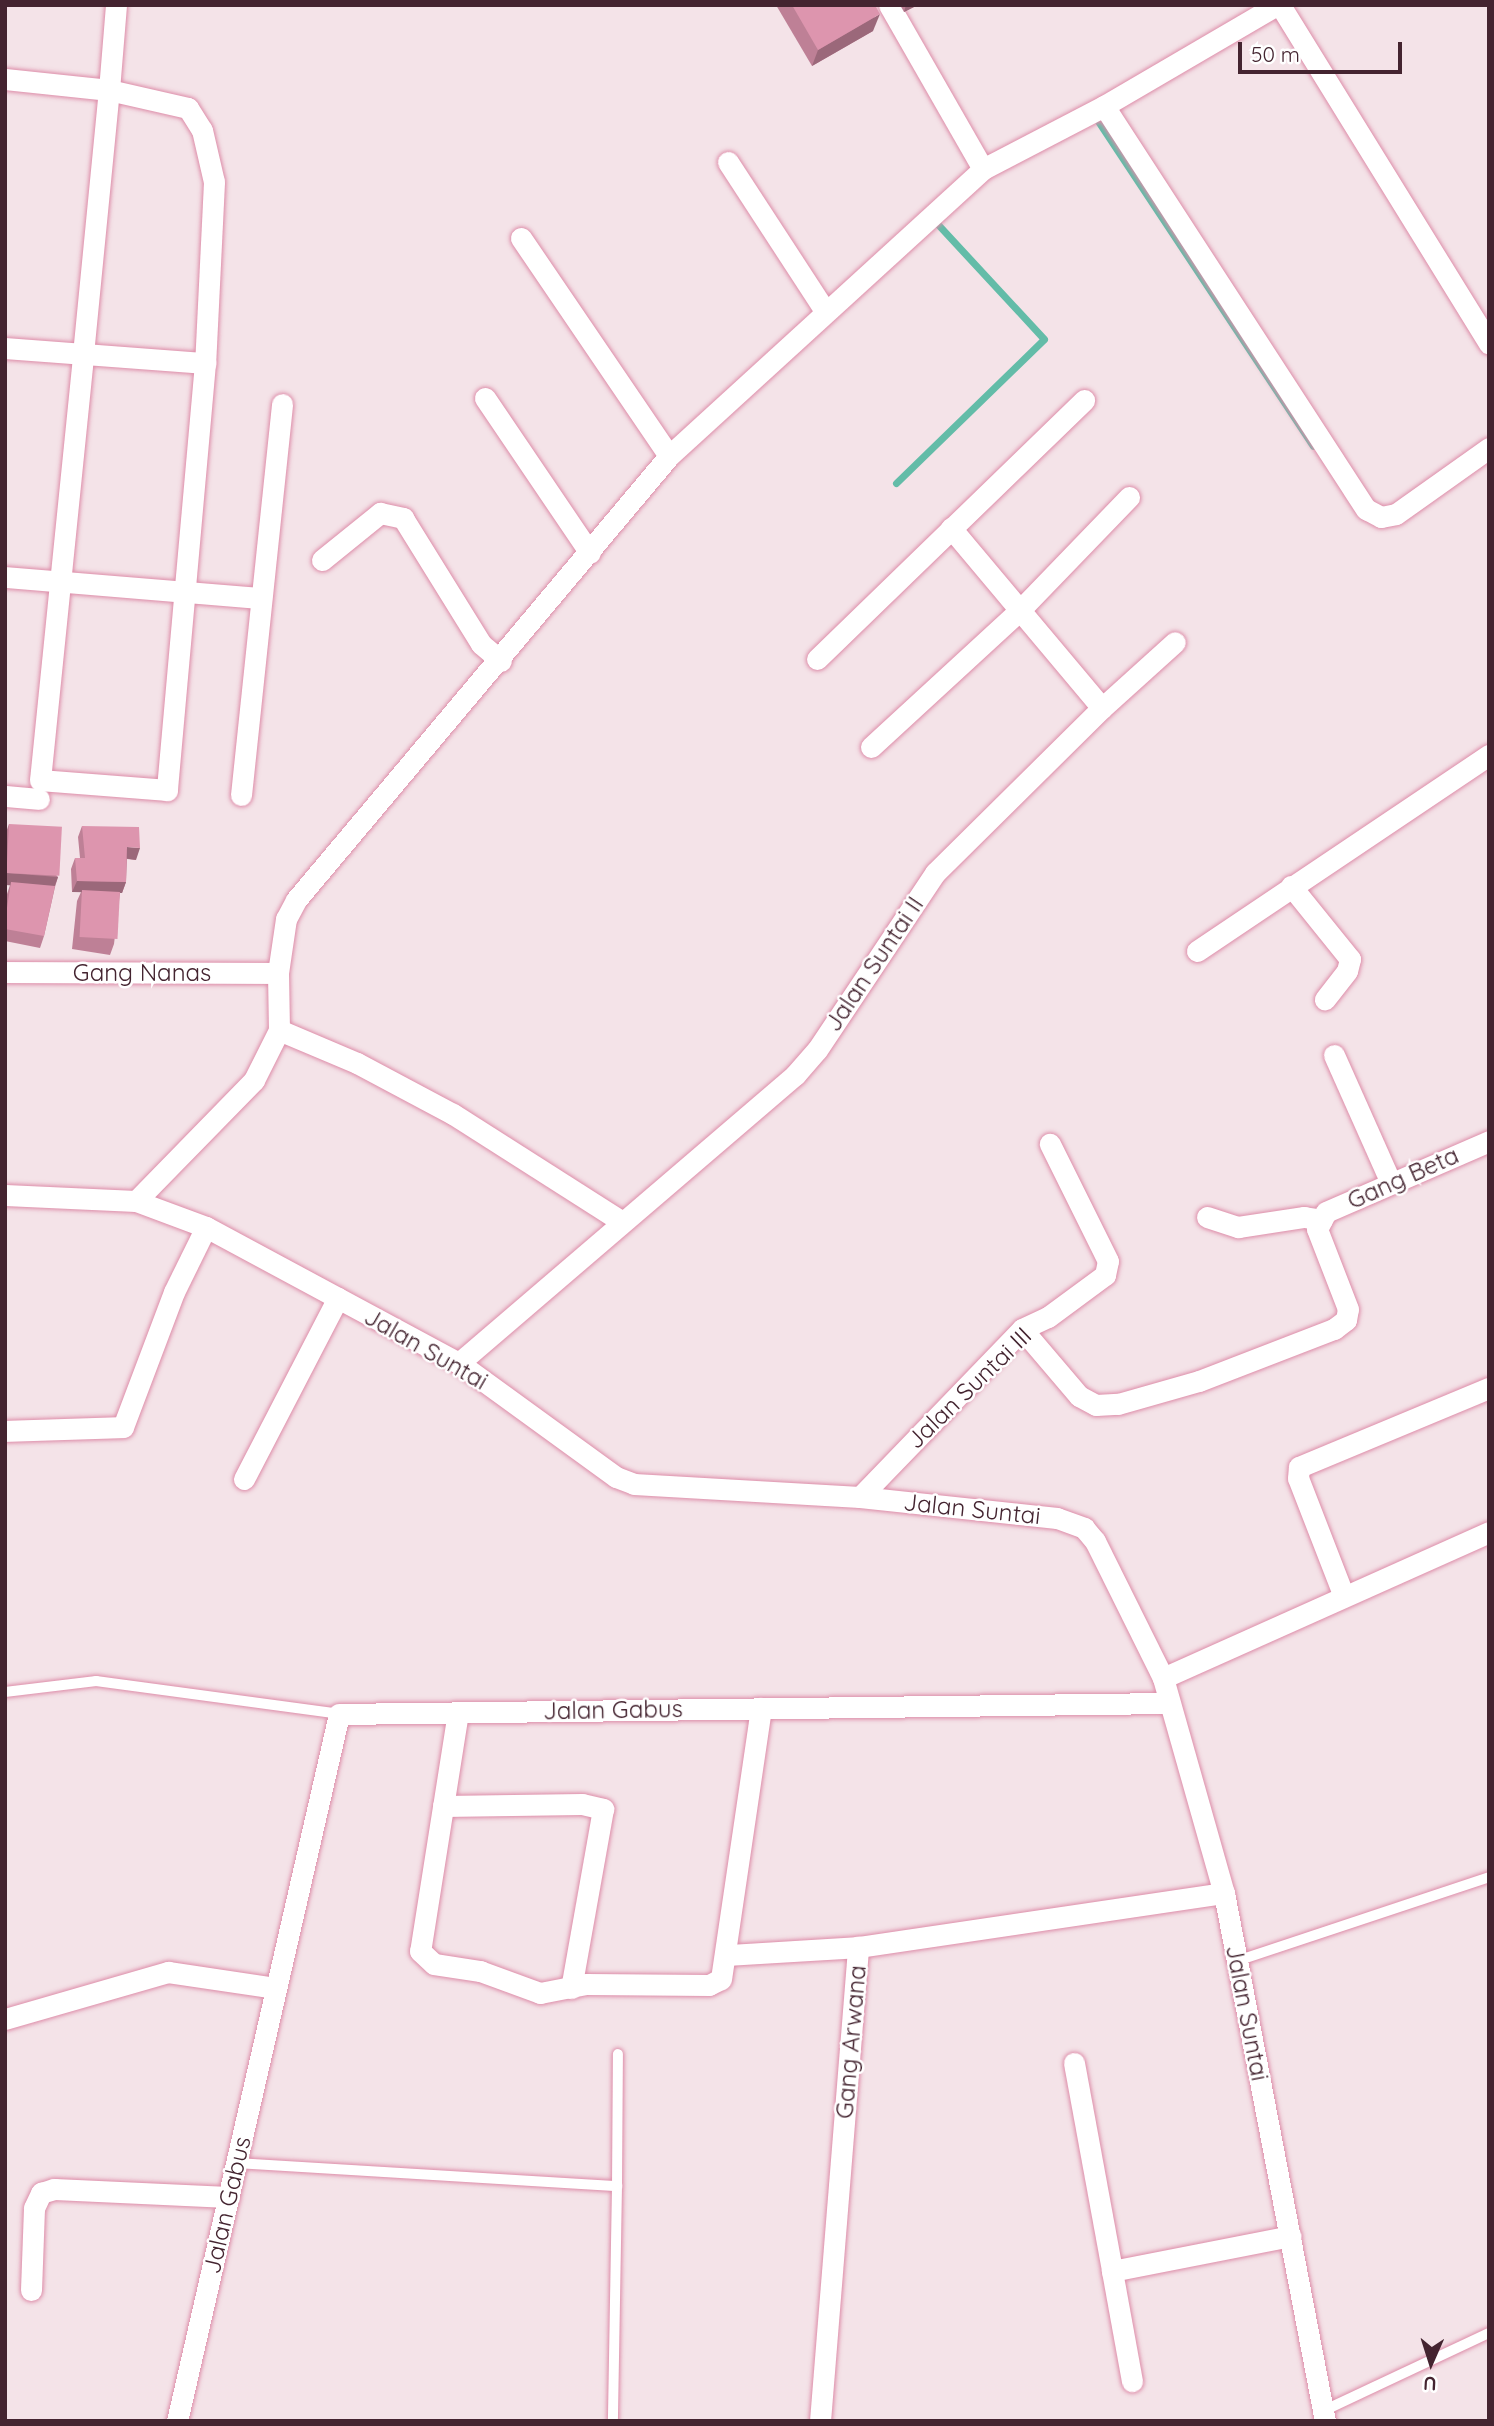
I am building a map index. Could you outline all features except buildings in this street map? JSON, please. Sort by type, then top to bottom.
[{"type":"street","points":[[5,79],[109,90],[188,108],[202,130],[216,209],[187,592],[167,790],[40,780],[58,582],[83,354],[109,90],[116,5]]},
{"type":"street","points":[[889,5],[983,169]]},
{"type":"street","points":[[136,1201],[254,1080],[279,1030],[278,973],[286,919],[296,900],[501,661],[669,456],[983,169],[1104,106],[1279,5],[1489,344]]},
{"type":"street","points":[[1104,106],[1366,509],[1381,517],[1396,513],[1489,448]]},
{"type":"street","points":[[728,162],[825,311]]},
{"type":"street","points":[[521,238],[669,456]]},
{"type":"street","points":[[5,348],[205,363]]},
{"type":"street","points":[[485,398],[590,553]]},
{"type":"street","points":[[817,659],[1084,400]]},
{"type":"street","points":[[241,795],[282,404]]},
{"type":"street","points":[[871,747],[1020,610],[1129,497]]},
{"type":"street","points":[[322,560],[380,513],[403,519],[481,644],[501,661]]},
{"type":"street","points":[[951,528],[1102,708]]},
{"type":"street","points":[[5,577],[261,598]]},
{"type":"street","name":"Jalan Suntai II","points":[[459,1363],[621,1221],[795,1075],[817,1050],[935,873],[1102,708],[1175,642]]},
{"type":"street","points":[[1197,951],[1489,755]]},
{"type":"street","points":[[5,796],[39,799]]},
{"type":"street","points":[[1291,886],[1350,959],[1347,971],[1325,999]]},
{"type":"street","name":"Gang Nanas","points":[[5,972],[278,973]]},
{"type":"street","points":[[279,1030],[358,1063],[453,1114],[621,1221]]},
{"type":"street","points":[[1334,1055],[1391,1183]]},
{"type":"street","name":"Gang Beta","points":[[1322,1220],[1326,1212],[1489,1141]]},
{"type":"street","name":"Jalan Suntai III","points":[[860,1497],[1022,1329],[1048,1318],[1105,1275],[1108,1268],[1084,1206],[1050,1144]]},
{"type":"street","name":"Jalan Suntai","points":[[5,1195],[136,1201],[206,1227],[459,1363],[616,1477],[634,1484],[860,1497],[1056,1518],[1084,1528],[1095,1541],[1163,1678],[1224,1893],[1324,2416]]},
{"type":"street","points":[[1022,1329],[1079,1396],[1096,1405],[1118,1404],[1199,1381],[1334,1329],[1346,1320],[1348,1309],[1317,1229],[1322,1220],[1304,1216],[1238,1227],[1207,1217]]},
{"type":"street","points":[[5,1431],[123,1427],[174,1292],[206,1227]]},
{"type":"street","points":[[244,1479],[338,1298]]},
{"type":"street","points":[[1343,1594],[1298,1478],[1299,1467],[1489,1388]]},
{"type":"street","points":[[1163,1678],[1343,1594],[1489,1532]]},
{"type":"street","name":"Jalan Gabus","points":[[177,2421],[339,1714],[1169,1703]]},
{"type":"street","points":[[458,1712],[419,1951],[434,1964],[480,1971],[524,1990],[555,1993],[571,1988],[709,1985],[721,1979],[728,1955],[761,1708]]},
{"type":"street","points":[[443,1806],[582,1804],[603,1809],[571,1988]]},
{"type":"street","name":"Gang Arwana","points":[[820,2421],[859,1947],[1224,1893]]},
{"type":"street","points":[[728,1955],[859,1947]]},
{"type":"street","points":[[5,2019],[168,1972],[275,1989]]},
{"type":"street","points":[[1074,2063],[1132,2381]]},
{"type":"street","points":[[31,2290],[34,2208],[41,2193],[54,2189],[229,2197]]},
{"type":"street","points":[[1112,2271],[1291,2236]]},
{"type":"lane","points":[[5,1692],[96,1681],[339,1714]]},
{"type":"lane","points":[[1237,1961],[1489,1877]]},
{"type":"lane","points":[[613,2421],[618,2054]]},
{"type":"lane","points":[[237,2163],[617,2186]]},
{"type":"lane","points":[[1324,2416],[1489,2333]]},
{"type":"waterway","points":[[1092,119],[1096,118],[1313,446]]},
{"type":"waterway","points":[[896,483],[1044,339],[932,218]]}]
